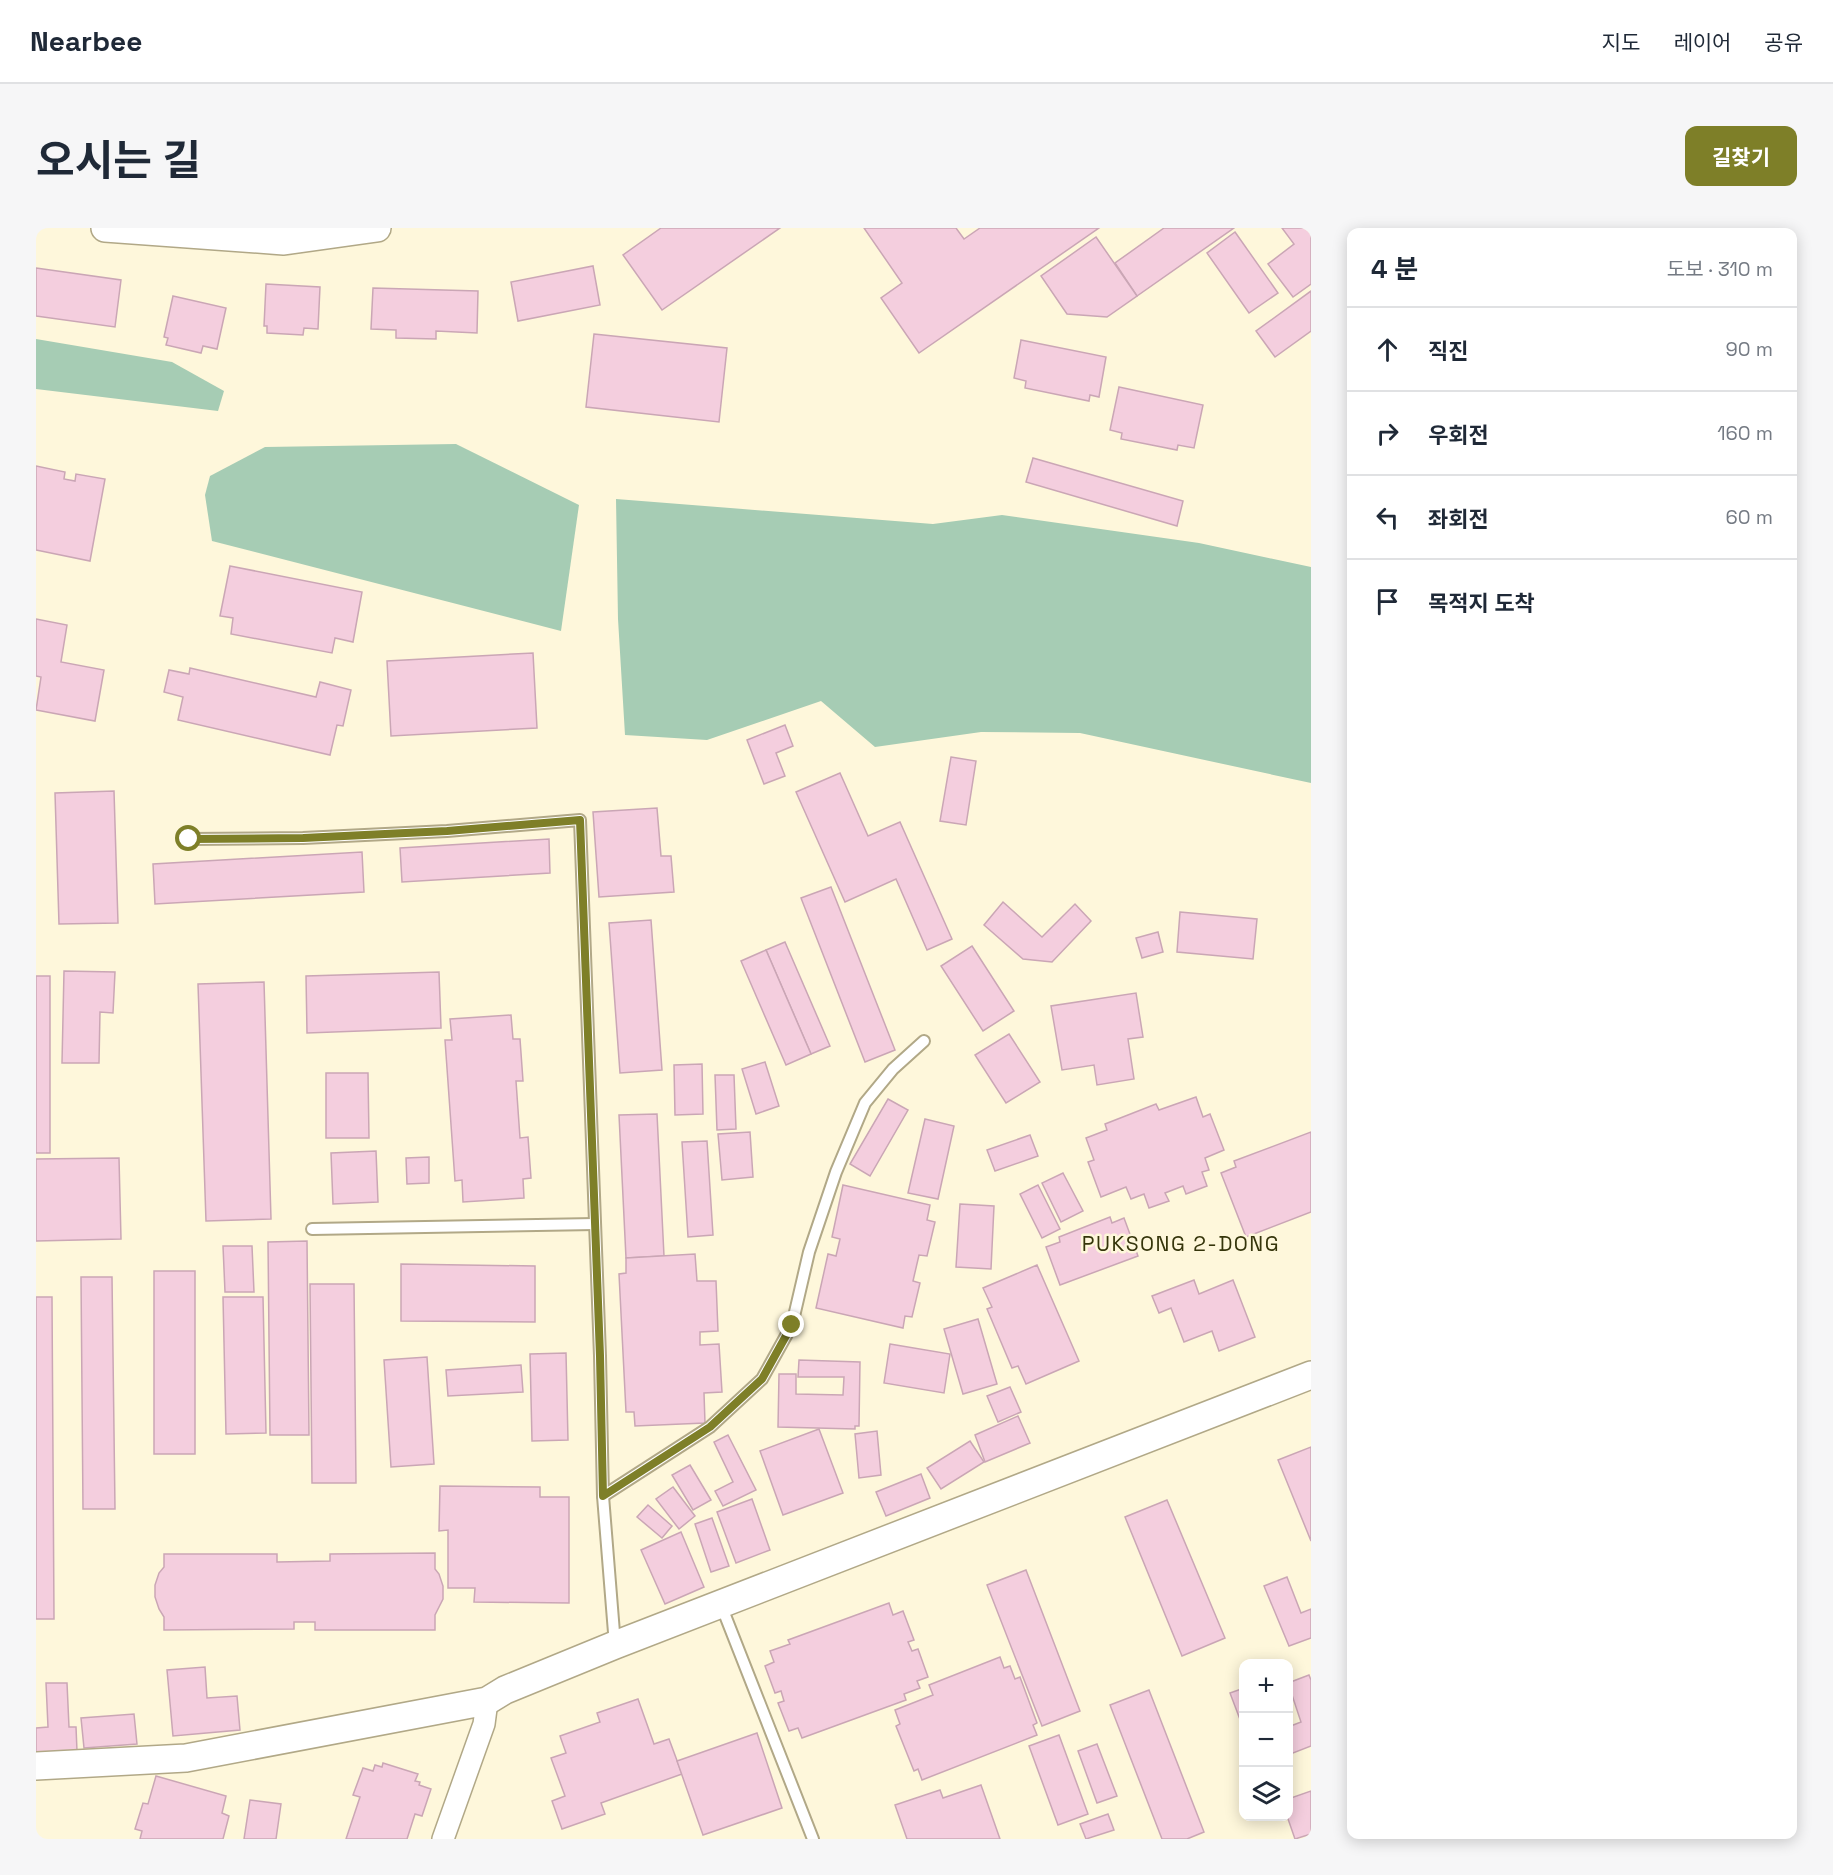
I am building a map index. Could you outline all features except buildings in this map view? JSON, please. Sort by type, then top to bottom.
[{"type":"street","points":[[105,228],[284,242],[377,228]]},
{"type":"street","points":[[36,1766],[186,1758],[487,1701],[505,1690],[615,1645],[1311,1375]]},
{"type":"street","points":[[443,1839],[484,1724],[487,1701]]},
{"type":"lane","points":[[189,839],[314,837],[447,831],[580,820],[603,1496],[615,1645]]},
{"type":"lane","points":[[603,1496],[710,1427],[762,1379],[792,1325],[809,1252],[836,1172],[865,1103],[893,1069],[924,1041]]},
{"type":"lane","points":[[312,1229],[595,1224]]},
{"type":"lane","points":[[720,1605],[813,1839]]},
{"type":"green space","points":[[36,339],[172,362],[224,391],[218,411],[36,389]]},
{"type":"green space","points":[[456,444],[579,505],[561,631],[212,541],[205,495],[210,476],[265,447]]},
{"type":"green space","points":[[616,499],[933,524],[1002,515],[1199,543],[1311,567],[1311,783],[1080,733],[981,732],[875,747],[821,701],[707,740],[625,735],[618,619]]},
{"type":"district","name":"PUKSONG 2-DONG","points":[[1181,1244]]},
{"type":"route","points":[[189,839],[303,838],[447,831],[580,820],[603,1496],[710,1427],[762,1379],[792,1325]]}]
